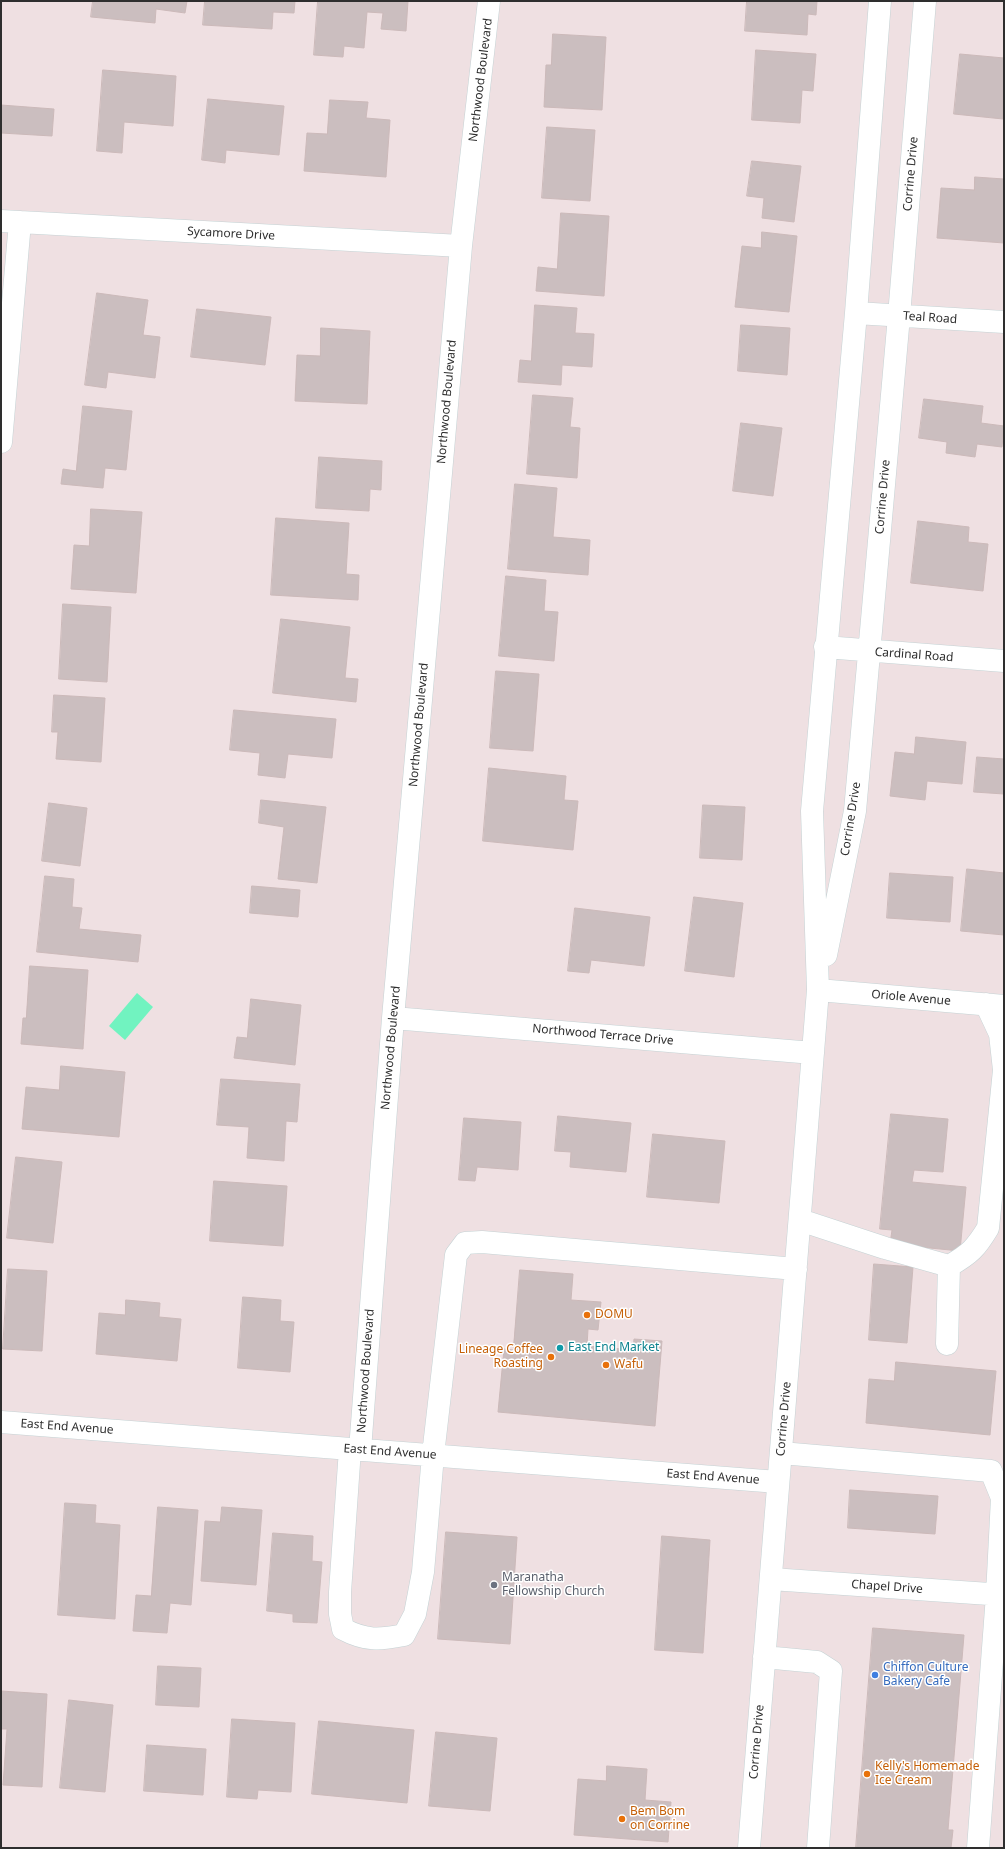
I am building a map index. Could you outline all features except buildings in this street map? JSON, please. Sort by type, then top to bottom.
[{"type":"street","name":"Northwood Boulevard","points":[[433,1455],[423,1572],[415,1614],[404,1635],[379,1640],[357,1636],[344,1629],[340,1614],[461,246],[489,1]]},
{"type":"street","name":"Corrine Drive","points":[[749,1848],[818,990],[812,811],[825,647],[856,313],[880,1]]},
{"type":"street","name":"Corrine Drive","points":[[818,990],[855,811],[870,652],[925,1]]},
{"type":"street","name":"Sycamore Drive","points":[[11,221],[461,246]]},
{"type":"street","points":[[1,442],[11,221]]},
{"type":"street","name":"Teal Road","points":[[856,313],[1004,322]]},
{"type":"street","name":"Cardinal Road","points":[[825,647],[870,652],[1004,661]]},
{"type":"street","name":"Oriole Avenue","points":[[818,990],[995,1005]]},
{"type":"street","points":[[800,1220],[885,1248],[949,1266],[963,1258],[976,1247],[988,1228],[1004,1070],[995,1005]]},
{"type":"street","name":"Northwood Terrace Drive","points":[[393,1018],[813,1053]]},
{"type":"street","points":[[433,1455],[456,1254],[465,1243],[482,1242],[796,1269]]},
{"type":"street","points":[[947,1344],[949,1266]]},
{"type":"street","name":"East End Avenue","points":[[1,1422],[778,1482]]},
{"type":"street","points":[[781,1453],[991,1471],[1002,1498],[1001,1595],[978,1848]]},
{"type":"street","name":"Chapel Drive","points":[[771,1580],[1001,1595]]},
{"type":"street","points":[[764,1656],[817,1662],[831,1671],[818,1848]]},
{"type":"shaded area","points":[[137,993],[153,1007],[125,1040],[109,1026]]},
{"type":"place","name":"DOMU","points":[[587,1315]]},
{"type":"place","name":"East End Market","points":[[560,1348]]},
{"type":"place","name":"Lineage Coffee Roasting","points":[[551,1357]]},
{"type":"place","name":"Wafu","points":[[606,1365]]},
{"type":"place","name":"Maranatha Fellowship Church","points":[[494,1585]]},
{"type":"place","name":"Chiffon Culture Bakery Cafe","points":[[875,1675]]},
{"type":"place","name":"Kelly's Homemade Ice Cream","points":[[867,1774]]},
{"type":"place","name":"Bem Bom on Corrine","points":[[622,1819]]}]
